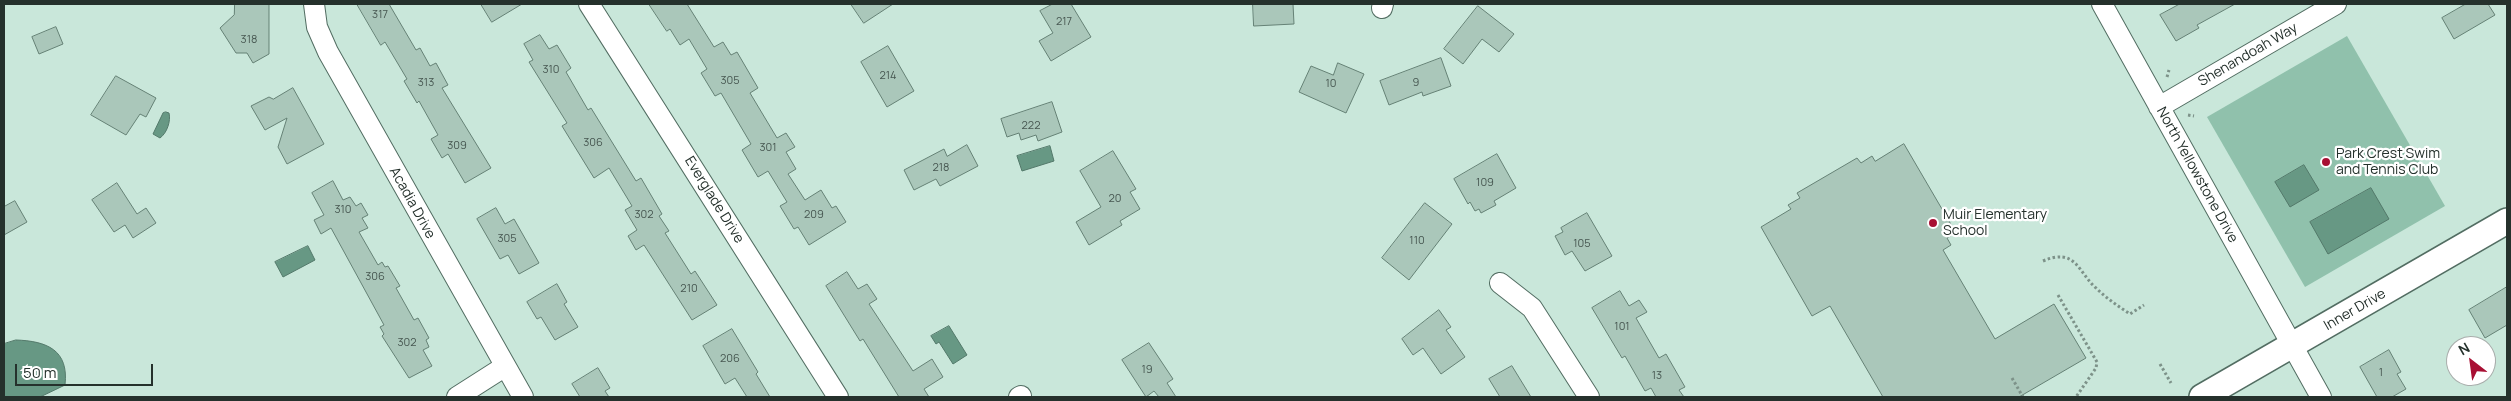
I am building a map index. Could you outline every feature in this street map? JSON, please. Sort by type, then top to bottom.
[{"type":"street","name":"Acadia Drive","points":[[314,4],[317,26],[328,52],[504,367],[523,397]]},
{"type":"street","name":"Everglade Drive","points":[[589,4],[838,397]]},
{"type":"street","name":"North Yellowstone Drive","points":[[2102,4],[2321,397]]},
{"type":"street","name":"Shenandoah Way","points":[[2159,106],[2336,4]]},
{"type":"street","name":"Inner Drive","points":[[2202,397],[2507,221]]},
{"type":"street","points":[[1500,283],[1532,308],[1589,397]]},
{"type":"street","points":[[457,397],[504,367]]},
{"type":"path","points":[[2166,77],[2169,70]]},
{"type":"path","points":[[2188,115],[2194,116]]},
{"type":"path","points":[[2043,261],[2057,257],[2073,262],[2083,271],[2093,286],[2130,314],[2144,305]]},
{"type":"path","points":[[2058,295],[2097,362],[2096,368],[2076,397]]},
{"type":"path","points":[[2160,364],[2170,383]]},
{"type":"path","points":[[2012,378],[2023,397]]},
{"type":"shaded area","name":"Park Crest Swim and Tennis Club","points":[[2347,36],[2445,206],[2305,287],[2207,117]]},
{"type":"shaded area","points":[[163,113],[169,113],[169,123],[165,133],[160,138],[153,134]]},
{"type":"shaded area","points":[[1050,146],[1054,161],[1022,171],[1017,156]]},
{"type":"shaded area","points":[[2304,165],[2319,190],[2290,207],[2275,182]]},
{"type":"shaded area","points":[[2371,188],[2389,219],[2328,254],[2310,222]]},
{"type":"shaded area","points":[[308,246],[315,260],[283,277],[275,262]]},
{"type":"shaded area","points":[[949,326],[967,355],[953,364],[939,342],[936,344],[931,336]]},
{"type":"shaded area","points":[[16,340],[46,345],[54,350],[63,363],[65,385],[40,397],[4,397],[4,344]]},
{"type":"building","points":[[235,4],[269,4],[269,54],[253,63],[247,53],[236,53],[220,28],[234,15]]},
{"type":"building","points":[[357,4],[389,4],[416,50],[420,48],[430,66],[436,63],[448,85],[442,88],[491,168],[465,183],[448,154],[442,158],[431,139],[438,135],[419,101],[417,103],[404,81],[407,79],[385,42],[381,45]]},
{"type":"building","points":[[481,4],[522,4],[492,22]]},
{"type":"building","points":[[649,4],[687,4],[714,47],[723,42],[731,55],[737,52],[758,88],[750,93],[777,138],[786,133],[795,147],[786,152],[796,169],[788,174],[805,200],[821,190],[832,208],[836,206],[846,222],[809,245],[798,227],[794,229],[780,206],[787,202],[768,171],[758,177],[742,150],[751,144],[721,93],[715,96],[701,73],[707,69],[689,39],[680,45],[670,29],[667,31]]},
{"type":"building","points":[[851,4],[893,4],[864,23]]},
{"type":"building","points":[[1053,4],[1071,4],[1091,37],[1051,61],[1039,41],[1053,33],[1040,11]]},
{"type":"building","points":[[1253,4],[1293,4],[1294,24],[1254,26]]},
{"type":"building","points":[[2180,4],[2235,4],[2197,25],[2199,28],[2176,41],[2160,15]]},
{"type":"building","points":[[2466,4],[2488,4],[2495,15],[2454,39],[2442,18]]},
{"type":"building","points":[[1478,6],[1514,34],[1499,52],[1482,39],[1463,64],[1444,49]]},
{"type":"building","points":[[56,27],[63,44],[39,54],[32,37]]},
{"type":"building","points":[[540,35],[549,49],[557,45],[571,68],[566,72],[588,110],[591,108],[636,181],[641,178],[662,214],[659,216],[669,231],[665,233],[691,274],[695,271],[717,305],[692,320],[644,245],[636,250],[628,236],[637,230],[625,210],[632,206],[609,168],[594,178],[562,126],[567,123],[529,62],[533,60],[524,44]]},
{"type":"building","points":[[888,46],[914,91],[887,107],[861,62]]},
{"type":"building","points":[[1441,58],[1451,86],[1423,96],[1422,92],[1389,105],[1380,81]]},
{"type":"building","points":[[1338,63],[1364,74],[1346,113],[1299,92],[1311,66],[1333,75]]},
{"type":"building","points":[[116,76],[156,98],[146,117],[140,114],[126,135],[91,115]]},
{"type":"building","points":[[293,88],[324,144],[287,164],[278,147],[287,118],[265,130],[251,106],[269,97],[273,99]]},
{"type":"building","points":[[1052,102],[1062,132],[1038,141],[1036,135],[1021,140],[1019,133],[1007,137],[1001,119]]},
{"type":"building","points":[[1904,144],[1956,233],[1947,238],[1951,245],[1943,250],[1995,339],[2054,304],[2086,358],[2019,397],[1883,397],[1830,306],[1812,316],[1761,227],[1791,209],[1788,205],[1800,198],[1797,193],[1857,158],[1861,163],[1872,156],[1875,161]]},
{"type":"building","points":[[967,145],[978,166],[940,186],[936,179],[914,190],[904,170],[944,149],[947,156]]},
{"type":"building","points":[[1113,151],[1136,189],[1130,192],[1140,209],[1120,221],[1122,225],[1089,245],[1076,222],[1101,207],[1080,171]]},
{"type":"building","points":[[1497,154],[1516,188],[1494,201],[1496,205],[1481,213],[1479,209],[1475,211],[1470,202],[1468,204],[1454,179]]},
{"type":"building","points":[[333,181],[343,200],[350,197],[356,206],[361,203],[368,215],[362,218],[368,228],[359,232],[378,265],[382,262],[385,267],[388,266],[400,286],[396,288],[414,320],[418,318],[429,338],[426,340],[429,347],[423,350],[432,366],[409,378],[382,336],[384,334],[380,327],[384,325],[331,228],[321,234],[314,220],[324,215],[312,193]]},
{"type":"building","points":[[117,183],[137,214],[146,208],[156,223],[133,238],[125,225],[114,232],[92,200]]},
{"type":"building","points":[[15,201],[27,222],[4,235],[4,207]]},
{"type":"building","points":[[1425,203],[1452,224],[1409,280],[1382,258]]},
{"type":"building","points":[[496,208],[505,224],[514,219],[539,263],[519,274],[508,255],[500,259],[477,219]]},
{"type":"building","points":[[1587,213],[1612,256],[1585,271],[1572,251],[1565,255],[1555,236],[1563,232],[1561,228]]},
{"type":"building","points":[[847,272],[858,289],[867,284],[877,299],[869,304],[913,371],[932,359],[943,377],[924,389],[929,397],[899,397],[863,339],[860,341],[826,286]]},
{"type":"building","points":[[557,284],[567,302],[564,304],[578,327],[555,340],[541,317],[537,319],[527,302]]},
{"type":"building","points":[[2507,287],[2507,325],[2488,336],[2484,336],[2469,310]]},
{"type":"building","points":[[1620,291],[1629,306],[1639,300],[1647,312],[1636,318],[1659,358],[1666,354],[1685,387],[1679,390],[1684,397],[1656,397],[1651,388],[1645,391],[1625,356],[1622,358],[1592,308]]},
{"type":"building","points":[[1439,310],[1451,327],[1446,330],[1465,357],[1441,374],[1423,348],[1413,355],[1402,339]]},
{"type":"building","points":[[732,329],[758,372],[756,374],[770,397],[747,397],[735,378],[725,384],[703,346]]},
{"type":"building","points":[[1149,343],[1173,379],[1167,383],[1176,397],[1159,397],[1154,391],[1146,397],[1122,360]]},
{"type":"building","points":[[2389,350],[2401,372],[2397,374],[2406,389],[2392,397],[2377,397],[2360,367]]},
{"type":"building","points":[[1512,366],[1531,397],[1500,397],[1489,379]]},
{"type":"building","points":[[598,368],[610,388],[605,391],[609,397],[580,397],[572,384]]},
{"type":"place","name":"Park Crest Swim and Tennis Club","points":[[2326,162]]},
{"type":"place","name":"Muir Elementary School","points":[[1933,223]]}]
